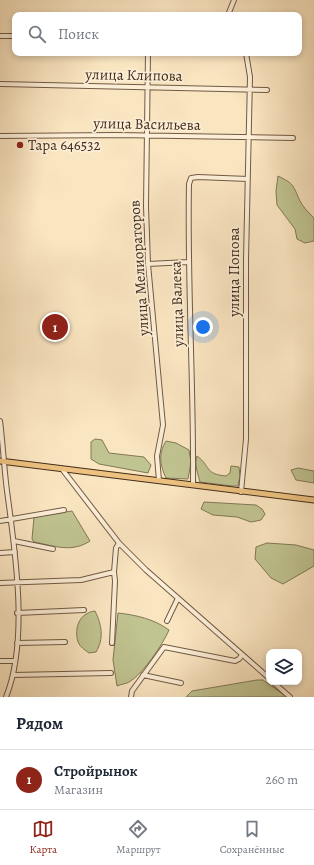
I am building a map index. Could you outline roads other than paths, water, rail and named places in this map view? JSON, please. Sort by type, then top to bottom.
[{"type":"main road","points":[[3,462],[314,500]]},
{"type":"street","points":[[229,12],[234,0]]},
{"type":"street","points":[[0,36],[12,36]]},
{"type":"street","name":"улица Мелиораторов","points":[[148,56],[146,206],[148,264],[163,425],[157,456],[158,481]]},
{"type":"street","name":"улица Попова","points":[[241,492],[246,439],[246,260],[250,68],[247,56]]},
{"type":"street","name":"улица Клипова","points":[[0,84],[267,90]]},
{"type":"street","name":"улица Васильева","points":[[0,136],[116,135],[147,137],[293,138]]},
{"type":"street","name":"улица Валека","points":[[193,485],[193,421],[188,262],[189,184],[192,178],[198,177],[248,179]]},
{"type":"street","points":[[148,264],[188,262]]},
{"type":"street","points":[[0,421],[3,462],[12,519],[15,552],[17,613],[17,643],[15,661],[13,675],[6,697]]},
{"type":"street","points":[[62,469],[118,543],[266,675]]},
{"type":"street","points":[[0,521],[64,510]]},
{"type":"street","points":[[14,541],[52,549]]},
{"type":"street","points":[[112,643],[115,581],[114,572],[116,548],[118,543]]},
{"type":"street","points":[[0,553],[15,552]]},
{"type":"street","points":[[0,583],[81,580],[114,572]]},
{"type":"street","points":[[167,621],[178,598]]},
{"type":"street","points":[[17,613],[84,610]]},
{"type":"street","points":[[17,643],[64,642]]},
{"type":"street","points":[[131,697],[132,691],[164,647],[234,661],[239,659],[242,655]]},
{"type":"street","points":[[0,661],[15,661]]},
{"type":"street","points":[[13,675],[111,673]]},
{"type":"street","points":[[143,675],[181,683]]},
{"type":"street","points":[[276,685],[290,697]]},
{"type":"place","name":"Тара 646532","points":[[20,145]]},
{"type":"place","name":"Стройрынок","points":[[55,327]]}]
